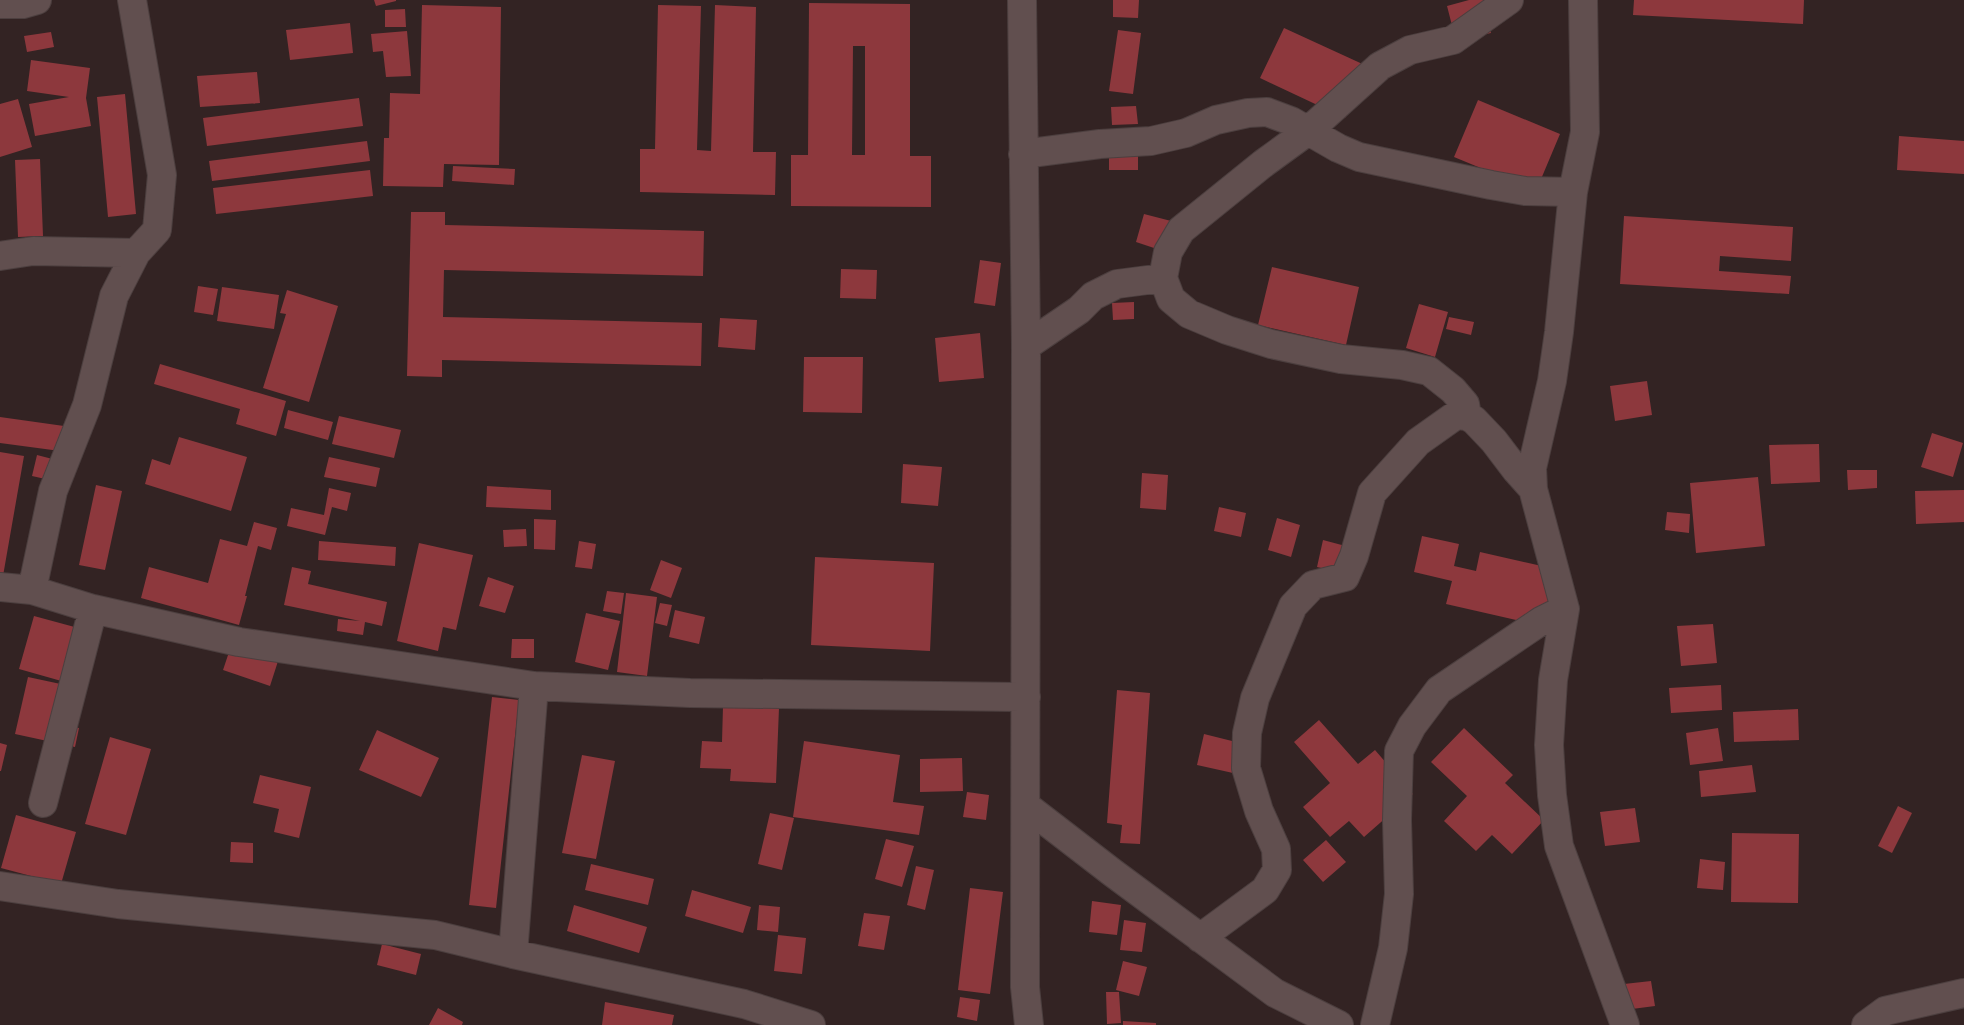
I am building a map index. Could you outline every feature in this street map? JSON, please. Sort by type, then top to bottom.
[{"type":"street","points":[[0,4],[23,4],[37,0]]},
{"type":"street","points":[[32,590],[53,491],[87,405],[114,296],[136,253],[157,230],[162,175],[132,0]]},
{"type":"street","points":[[1022,0],[1026,346],[1025,987],[1029,1025]]},
{"type":"street","points":[[1467,416],[1465,404],[1453,390],[1429,371],[1402,365],[1341,359],[1271,344],[1228,330],[1189,314],[1171,299],[1163,278],[1168,252],[1181,230],[1264,163],[1308,131],[1380,66],[1410,50],[1454,40],[1509,0]]},
{"type":"street","points":[[1583,0],[1585,132],[1573,192],[1559,332],[1552,381],[1532,468],[1532,489],[1565,609],[1553,680],[1549,745],[1552,795],[1559,846],[1625,1025]]},
{"type":"street","points":[[1023,154],[1100,144],[1151,141],[1186,133],[1216,120],[1248,113],[1266,112],[1359,157],[1491,186],[1525,190],[1573,192]]},
{"type":"street","points":[[0,256],[33,251],[136,253]]},
{"type":"street","points":[[1026,346],[1079,310],[1094,296],[1117,284],[1163,278]]},
{"type":"street","points":[[1200,938],[1265,890],[1277,870],[1276,850],[1259,811],[1246,768],[1247,733],[1255,698],[1292,606],[1313,585],[1345,577],[1354,556],[1372,493],[1418,442],[1456,415],[1467,416],[1474,420],[1494,441],[1532,489]]},
{"type":"street","points":[[0,587],[32,590],[93,609],[239,642],[534,686],[690,693],[1026,697]]},
{"type":"street","points":[[43,803],[93,609]]},
{"type":"street","points":[[1375,1025],[1393,948],[1399,894],[1397,820],[1399,751],[1412,726],[1439,690],[1541,621],[1565,609]]},
{"type":"street","points":[[513,954],[534,686]]},
{"type":"street","points":[[1026,806],[1275,993],[1339,1025]]},
{"type":"street","points":[[0,886],[118,904],[435,935],[513,954],[744,1004],[811,1025]]},
{"type":"street","points":[[1866,1025],[1885,1011],[1964,993]]},
{"type":"building","points":[[374,0],[396,0],[396,1],[376,6]]},
{"type":"building","points":[[1113,0],[1139,0],[1138,18],[1113,17]]},
{"type":"building","points":[[1469,0],[1483,0],[1491,33],[1456,41],[1447,6]]},
{"type":"building","points":[[1634,0],[1804,0],[1803,24],[1633,15]]},
{"type":"building","points":[[809,3],[910,4],[910,156],[931,156],[931,207],[791,206],[791,155],[808,155]],"holes":[[[853,46],[865,46],[865,155],[852,155]]]},
{"type":"building","points":[[422,5],[501,7],[499,165],[444,164],[443,187],[383,186],[384,138],[389,138],[390,93],[420,94]]},
{"type":"building","points":[[658,5],[701,6],[697,150],[711,151],[715,5],[756,7],[753,152],[776,152],[775,195],[640,192],[640,149],[655,149]]},
{"type":"building","points":[[405,9],[406,27],[385,27],[385,10]]},
{"type":"building","points":[[350,23],[353,53],[290,60],[286,30]]},
{"type":"building","points":[[1284,28],[1369,67],[1345,118],[1260,78]]},
{"type":"building","points":[[1118,30],[1141,33],[1133,94],[1109,91]]},
{"type":"building","points":[[407,31],[411,76],[386,77],[383,51],[373,52],[371,34]]},
{"type":"building","points":[[51,32],[54,47],[27,52],[24,36]]},
{"type":"building","points":[[31,60],[90,68],[86,98],[91,126],[35,136],[29,104],[69,97],[27,91]]},
{"type":"building","points":[[257,72],[260,103],[200,107],[197,76]]},
{"type":"building","points":[[125,94],[136,214],[108,217],[97,97]]},
{"type":"building","points":[[359,98],[363,126],[207,146],[203,118]]},
{"type":"building","points":[[18,99],[32,147],[0,157],[0,104]]},
{"type":"building","points":[[1478,100],[1560,134],[1536,191],[1454,157]]},
{"type":"building","points":[[1136,106],[1138,124],[1112,125],[1111,107]]},
{"type":"building","points":[[1109,133],[1138,133],[1138,170],[1109,170]]},
{"type":"building","points":[[1899,136],[1964,141],[1964,174],[1897,170]]},
{"type":"building","points":[[367,141],[370,161],[212,181],[209,161]]},
{"type":"building","points":[[40,159],[43,236],[18,237],[15,160]]},
{"type":"building","points":[[453,166],[515,169],[514,185],[452,181]]},
{"type":"building","points":[[370,170],[373,196],[216,214],[213,188]]},
{"type":"building","points":[[411,212],[445,212],[445,225],[704,231],[703,276],[444,270],[443,317],[702,323],[701,366],[442,360],[442,377],[407,376]]},
{"type":"building","points":[[1144,214],[1175,222],[1166,252],[1136,242]]},
{"type":"building","points":[[1624,216],[1793,227],[1791,261],[1720,256],[1719,271],[1791,276],[1789,294],[1620,284]]},
{"type":"building","points":[[980,260],[1001,263],[995,306],[974,303]]},
{"type":"building","points":[[1272,267],[1359,287],[1346,345],[1258,325]]},
{"type":"building","points":[[841,269],[877,270],[876,299],[840,298]]},
{"type":"building","points":[[198,286],[218,289],[213,315],[194,312]]},
{"type":"building","points":[[222,287],[279,295],[274,329],[217,321]]},
{"type":"building","points":[[287,290],[338,306],[309,402],[263,388],[286,314],[280,313]]},
{"type":"building","points":[[1134,302],[1134,319],[1113,320],[1112,303]]},
{"type":"building","points":[[1419,304],[1448,312],[1435,357],[1406,348]]},
{"type":"building","points":[[1449,317],[1474,322],[1471,335],[1446,329]]},
{"type":"building","points":[[720,318],[757,320],[755,350],[718,347]]},
{"type":"building","points":[[980,333],[984,378],[939,382],[935,338]]},
{"type":"building","points":[[804,357],[863,357],[862,413],[803,412]]},
{"type":"building","points":[[160,364],[286,401],[276,436],[236,424],[240,409],[154,384]]},
{"type":"building","points":[[1647,381],[1652,415],[1615,421],[1610,386]]},
{"type":"building","points":[[288,410],[333,422],[328,440],[284,428]]},
{"type":"building","points":[[339,416],[401,430],[394,458],[332,444]]},
{"type":"building","points":[[0,417],[64,426],[60,451],[0,443]]},
{"type":"building","points":[[1932,433],[1963,443],[1953,477],[1921,467]]},
{"type":"building","points":[[179,437],[247,457],[231,511],[145,484],[152,459],[170,465]]},
{"type":"building","points":[[1819,444],[1820,482],[1771,484],[1769,445]]},
{"type":"building","points":[[0,452],[24,456],[3,576],[0,576]]},
{"type":"building","points":[[37,455],[68,463],[63,483],[32,476]]},
{"type":"building","points":[[329,457],[380,468],[376,487],[324,477]]},
{"type":"building","points":[[903,464],[942,467],[938,506],[901,503]]},
{"type":"building","points":[[1847,470],[1877,470],[1877,488],[1848,490]]},
{"type":"building","points":[[1142,473],[1168,475],[1166,510],[1140,508]]},
{"type":"building","points":[[1758,477],[1765,546],[1696,553],[1690,483]]},
{"type":"building","points":[[96,485],[122,491],[105,570],[79,565]]},
{"type":"building","points":[[487,486],[551,490],[551,510],[486,507]]},
{"type":"building","points":[[329,488],[351,493],[347,511],[332,507],[325,535],[287,526],[291,508],[324,515]]},
{"type":"building","points":[[1964,490],[1964,522],[1916,524],[1915,491]]},
{"type":"building","points":[[1219,507],[1246,513],[1241,537],[1214,531]]},
{"type":"building","points":[[1667,512],[1690,514],[1689,533],[1665,530]]},
{"type":"building","points":[[1277,518],[1300,525],[1291,557],[1268,550]]},
{"type":"building","points":[[534,519],[556,520],[555,550],[534,549]]},
{"type":"building","points":[[254,522],[277,528],[271,550],[258,546],[239,625],[141,598],[149,567],[208,583],[220,539],[247,546]]},
{"type":"building","points":[[526,529],[527,546],[504,547],[503,530]]},
{"type":"building","points":[[1422,536],[1459,544],[1454,566],[1476,571],[1480,552],[1564,571],[1551,628],[1446,604],[1452,581],[1414,572]]},
{"type":"building","points":[[1323,540],[1353,548],[1346,574],[1317,567]]},
{"type":"building","points":[[319,541],[396,547],[395,566],[318,560]]},
{"type":"building","points":[[579,541],[596,544],[592,569],[575,567]]},
{"type":"building","points":[[419,543],[473,555],[456,630],[443,627],[438,651],[397,641]]},
{"type":"building","points":[[815,557],[934,563],[930,651],[811,645]]},
{"type":"building","points":[[661,560],[682,568],[671,598],[650,590]]},
{"type":"building","points":[[292,567],[311,571],[308,584],[387,602],[382,626],[365,622],[363,635],[337,631],[338,619],[360,621],[284,605]]},
{"type":"building","points":[[488,577],[514,586],[505,613],[479,606]]},
{"type":"building","points":[[607,591],[624,593],[621,614],[603,611]]},
{"type":"building","points":[[626,593],[657,597],[647,676],[617,672]]},
{"type":"building","points":[[660,603],[672,605],[667,626],[655,623]]},
{"type":"building","points":[[675,610],[705,617],[699,644],[669,637]]},
{"type":"building","points":[[586,613],[620,621],[608,670],[575,662]]},
{"type":"building","points":[[34,616],[93,632],[79,686],[19,669]]},
{"type":"building","points":[[1713,624],[1717,663],[1681,666],[1677,626]]},
{"type":"building","points":[[512,639],[534,639],[534,658],[511,658]]},
{"type":"building","points":[[233,640],[280,655],[270,686],[223,670]]},
{"type":"building","points":[[28,677],[70,686],[61,724],[79,728],[75,747],[15,734]]},
{"type":"building","points":[[1721,685],[1722,710],[1671,713],[1669,688]]},
{"type":"building","points":[[1117,690],[1150,693],[1140,844],[1120,843],[1122,825],[1107,823]]},
{"type":"building","points":[[492,697],[519,700],[496,908],[469,905]]},
{"type":"building","points":[[723,706],[779,708],[776,783],[730,781],[731,769],[700,768],[702,741],[722,742]]},
{"type":"building","points":[[1798,709],[1799,740],[1734,742],[1733,712]]},
{"type":"building","points":[[1319,720],[1358,764],[1375,750],[1413,794],[1364,837],[1349,821],[1330,837],[1303,807],[1330,783],[1294,742]]},
{"type":"building","points":[[1464,728],[1513,775],[1505,783],[1544,820],[1512,854],[1492,835],[1476,851],[1444,821],[1467,796],[1431,762]]},
{"type":"building","points":[[1718,728],[1723,761],[1690,765],[1686,733]]},
{"type":"building","points":[[377,730],[439,758],[421,797],[359,770]]},
{"type":"building","points":[[1204,734],[1240,743],[1233,773],[1197,765]]},
{"type":"building","points":[[110,737],[151,749],[126,835],[85,824]]},
{"type":"building","points":[[804,741],[900,755],[893,802],[924,806],[919,835],[793,817]]},
{"type":"building","points":[[0,743],[7,745],[1,771],[0,771]]},
{"type":"building","points":[[582,755],[615,761],[596,859],[562,853]]},
{"type":"building","points":[[962,758],[963,791],[920,792],[920,759]]},
{"type":"building","points":[[1752,765],[1756,792],[1701,797],[1699,771]]},
{"type":"building","points":[[260,775],[311,787],[299,838],[274,832],[279,809],[253,803]]},
{"type":"building","points":[[967,792],[989,795],[986,820],[963,817]]},
{"type":"building","points":[[1898,806],[1912,813],[1892,853],[1878,846]]},
{"type":"building","points":[[1635,808],[1640,842],[1605,846],[1600,812]]},
{"type":"building","points":[[770,813],[794,818],[782,870],[758,864]]},
{"type":"building","points":[[16,815],[76,832],[61,884],[1,868]]},
{"type":"building","points":[[1732,833],[1799,834],[1798,903],[1731,902]]},
{"type":"building","points":[[886,839],[914,846],[902,887],[875,879]]},
{"type":"building","points":[[1326,840],[1346,862],[1323,882],[1303,860]]},
{"type":"building","points":[[231,842],[253,843],[253,863],[230,862]]},
{"type":"building","points":[[1700,859],[1725,862],[1723,890],[1697,888]]},
{"type":"building","points":[[591,864],[654,879],[648,905],[585,890]]},
{"type":"building","points":[[916,866],[934,870],[925,910],[907,905]]},
{"type":"building","points":[[970,888],[1003,892],[990,994],[958,990]]},
{"type":"building","points":[[692,890],[751,907],[743,933],[685,916]]},
{"type":"building","points":[[1092,901],[1121,905],[1117,935],[1089,932]]},
{"type":"building","points":[[574,905],[647,927],[639,953],[567,931]]},
{"type":"building","points":[[759,905],[780,907],[778,932],[757,930]]},
{"type":"building","points":[[864,913],[890,916],[884,950],[858,946]]},
{"type":"building","points":[[1124,920],[1146,923],[1142,952],[1120,950]]},
{"type":"building","points":[[778,935],[806,938],[802,974],[774,971]]},
{"type":"building","points":[[382,944],[421,954],[416,975],[377,965]]},
{"type":"building","points":[[1123,961],[1147,967],[1139,996],[1116,990]]},
{"type":"building","points":[[1651,981],[1655,1006],[1609,1012],[1606,986]]},
{"type":"building","points":[[1106,992],[1119,992],[1121,1023],[1107,1024]]},
{"type":"building","points":[[960,997],[980,1000],[977,1021],[957,1017]]},
{"type":"building","points":[[605,1002],[674,1015],[672,1025],[602,1025]]},
{"type":"building","points":[[438,1008],[463,1022],[462,1025],[429,1025]]},
{"type":"building","points":[[1123,1021],[1156,1023],[1156,1025],[1123,1025]]}]
